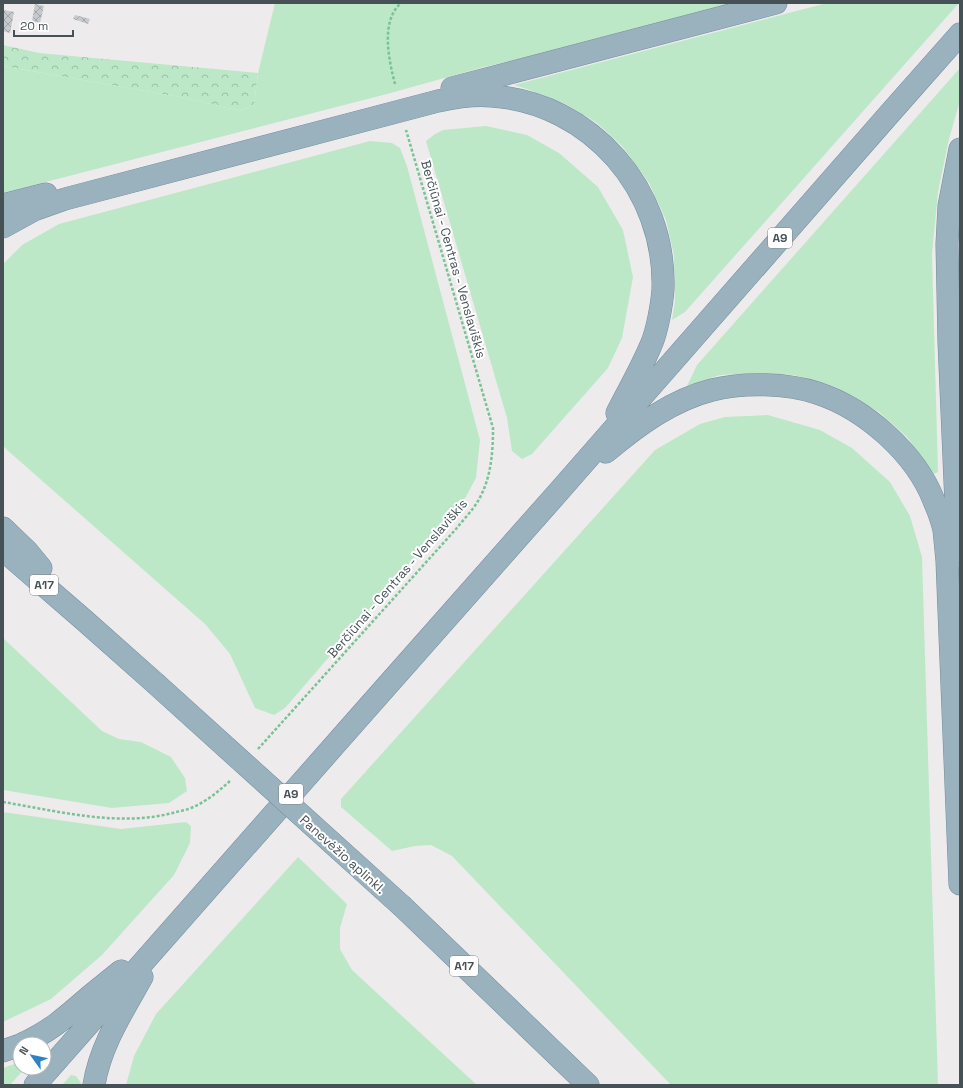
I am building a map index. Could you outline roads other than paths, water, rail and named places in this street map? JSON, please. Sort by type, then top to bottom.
[{"type":"highway","points":[[3,205],[776,3]]},
{"type":"highway","name":"A9","points":[[35,1085],[562,489],[960,34]]},
{"type":"highway","points":[[3,227],[34,210],[65,199],[438,101],[468,95],[516,99],[538,105],[559,114],[578,126],[614,155],[629,174],[645,202],[656,233],[662,261],[663,290],[659,317],[652,344],[602,443]]},
{"type":"highway","points":[[960,149],[949,206],[947,244],[949,342],[960,600]]},
{"type":"highway","points":[[562,489],[618,442],[664,410],[687,398],[727,387],[742,385],[772,385],[817,393],[852,409],[886,433],[919,472],[934,501],[944,530],[947,568],[960,884]]},
{"type":"highway","points":[[3,528],[27,550],[84,620]]},
{"type":"highway","name":"Panevėžio aplinkl.","points":[[3,550],[155,683],[403,908],[588,1085]]},
{"type":"highway","points":[[3,570],[84,620]]},
{"type":"highway","points":[[37,1036],[49,1030],[64,1019],[91,995],[168,933]]},
{"type":"highway","points":[[94,1085],[103,1052],[119,1018],[168,933]]},
{"type":"highway","points":[[525,1025],[576,1085]]}]
